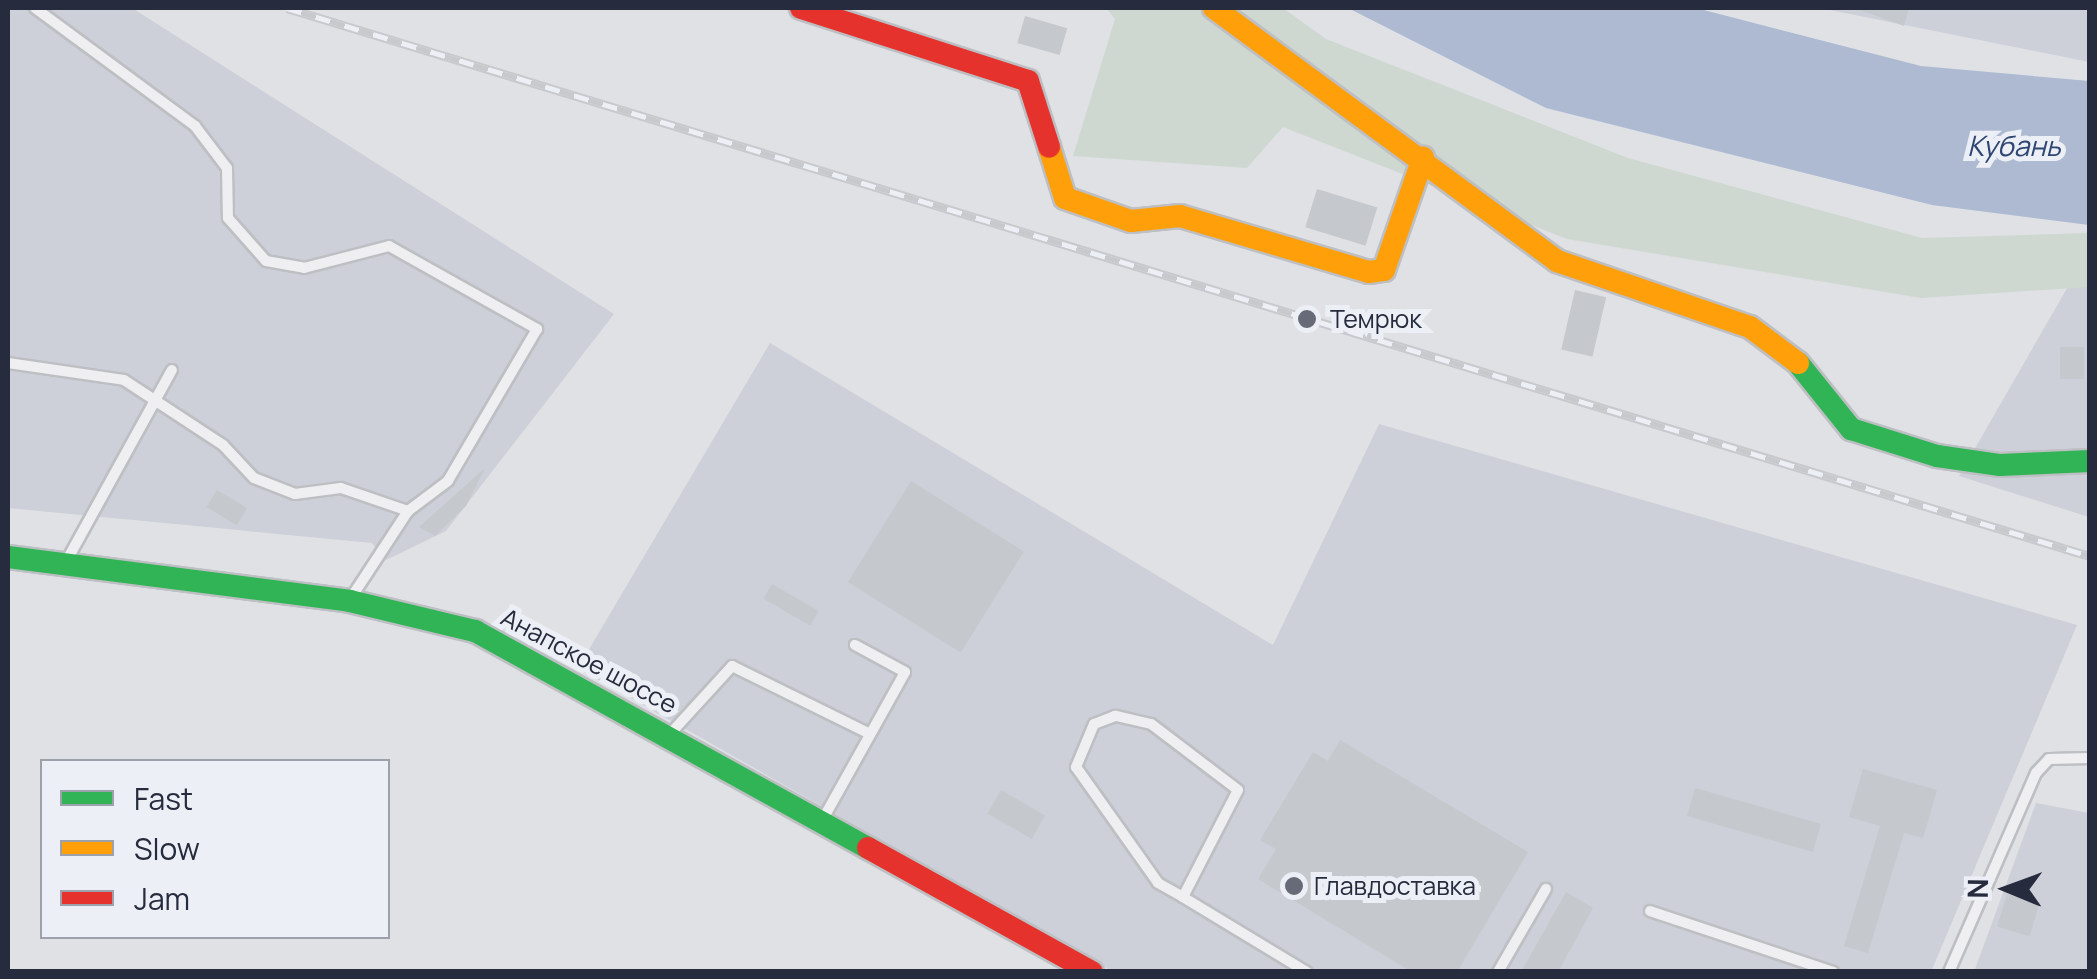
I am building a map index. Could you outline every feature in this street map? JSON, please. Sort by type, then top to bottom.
[{"type":"street","points":[[801,8],[1028,81],[1065,198],[1131,221],[1180,216],[1369,272],[1384,270],[1423,158]]},
{"type":"street","points":[[1214,8],[1423,158],[1556,261],[1750,327],[1800,365],[1851,429],[1870,438],[2000,465],[2090,461]]},
{"type":"street","name":"Анапское шоссе","points":[[8,557],[350,600],[475,631],[670,735],[1092,972]]},
{"type":"lane","points":[[35,8],[195,126],[227,168],[228,218],[266,261],[304,268],[389,246],[537,329],[448,481],[408,511],[350,600]]},
{"type":"lane","points":[[8,363],[124,380],[223,445],[254,478],[295,494],[341,488],[408,511]]},
{"type":"lane","points":[[64,565],[172,370]]},
{"type":"lane","points":[[823,820],[905,672],[855,646]]},
{"type":"lane","points":[[670,735],[732,666],[870,734]]},
{"type":"lane","points":[[1182,897],[1238,790],[1150,724],[1115,716],[1094,724],[1076,766],[1158,882],[1182,897],[1307,972]]},
{"type":"lane","points":[[1949,972],[2036,773],[2049,760],[2090,758]]},
{"type":"lane","points":[[1498,972],[1546,890]]},
{"type":"lane","points":[[1650,911],[1833,972]]},
{"type":"shaded area","points":[[8,8],[132,8],[614,314],[446,531],[386,560],[372,543],[8,508]]},
{"type":"shaded area","points":[[1106,8],[1283,8],[1326,39],[1628,158],[1922,238],[2089,233],[2089,287],[1921,298],[1567,239],[1283,127],[1247,168],[1073,156],[1115,19]]},
{"type":"shaded area","points":[[1820,8],[2089,8],[2089,62]]},
{"type":"shaded area","points":[[2085,257],[2089,257],[2089,517],[1959,476]]},
{"type":"shaded area","points":[[770,343],[1273,645],[1379,424],[2077,625],[1931,972],[1112,971],[578,668]]},
{"type":"shaded area","points":[[2036,803],[2089,813],[2089,971],[1974,972]]},
{"type":"water","name":"Кубань","points":[[1348,8],[1696,8],[1921,66],[2089,81],[2089,225],[1932,205],[1546,108]]},
{"type":"building","points":[[1855,8],[1909,8],[1904,26]]},
{"type":"building","points":[[1025,16],[1067,28],[1060,55],[1017,43]]},
{"type":"building","points":[[1317,189],[1377,207],[1366,246],[1305,227]]},
{"type":"building","points":[[1575,290],[1606,297],[1592,357],[1561,349]]},
{"type":"building","points":[[2060,347],[2084,347],[2084,379],[2060,379]]},
{"type":"building","points":[[485,468],[466,506],[435,536],[419,527]]},
{"type":"building","points":[[911,481],[1024,551],[961,652],[848,582]]},
{"type":"building","points":[[217,490],[247,508],[237,525],[207,507]]},
{"type":"building","points":[[772,584],[819,611],[810,626],[764,599]]},
{"type":"building","points":[[1340,740],[1528,852],[1457,972],[1412,972],[1258,879],[1276,849],[1260,840],[1313,752],[1328,761]]},
{"type":"building","points":[[1863,769],[1937,790],[1923,838],[1904,833],[1868,953],[1844,946],[1880,826],[1849,817]]},
{"type":"building","points":[[1695,788],[1821,824],[1813,852],[1687,816]]},
{"type":"building","points":[[1001,790],[1045,815],[1032,839],[988,813]]},
{"type":"building","points":[[1566,892],[1593,908],[1558,972],[1521,972]]},
{"type":"building","points":[[2007,894],[2040,904],[2030,936],[1997,927]]},
{"type":"railway","points":[[287,8],[2090,556]]},
{"type":"traffic: fast","points":[[1798,363],[1851,429],[1937,456],[2000,465],[2090,461]]},
{"type":"traffic: fast","points":[[8,557],[350,601],[475,631],[868,848]]},
{"type":"traffic: slow","points":[[1214,8],[1557,261],[1750,327],[1798,363]]},
{"type":"traffic: slow","points":[[1049,147],[1065,198],[1131,221],[1180,216],[1369,272],[1384,270],[1423,158]]},
{"type":"traffic: jam","points":[[801,8],[1028,81],[1049,147]]},
{"type":"traffic: jam","points":[[868,848],[1092,972]]},
{"type":"place","name":"Темрюк","points":[[1307,319]]},
{"type":"place","name":"Главдоставка","points":[[1294,886]]}]
